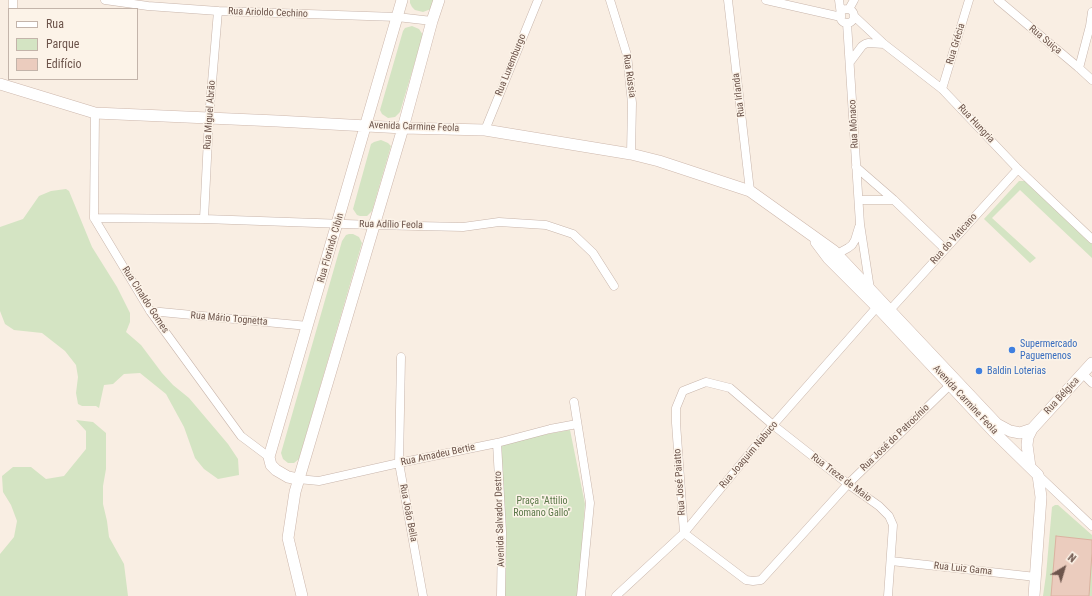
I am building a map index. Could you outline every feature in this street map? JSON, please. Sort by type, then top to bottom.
[{"type":"main road","name":"Rua Florindo Cibin","points":[[268,458],[338,224],[402,0]]},
{"type":"main road","points":[[302,596],[288,538],[295,492],[439,0]]},
{"type":"main road","name":"Avenida Carmine Feola","points":[[0,84],[14,84],[95,113],[402,128],[485,130],[631,154],[659,161],[750,191],[837,254],[997,424],[1010,431],[1020,433],[1032,429]]},
{"type":"main road","name":"Avenida Carmine Feola","points":[[810,234],[828,258],[1034,471]]},
{"type":"main road","name":"Rua Bélgica","points":[[1034,471],[1027,445],[1028,437],[1032,429],[1092,363]]},
{"type":"main road","points":[[268,458],[271,465],[276,470],[288,477],[298,479]]},
{"type":"main road","points":[[1034,471],[1041,497],[1034,596]]},
{"type":"street","name":"Rua Arioldo Cechino","points":[[105,0],[148,6],[218,11],[397,17],[432,20]]},
{"type":"street","name":"Rua Luxemburgo","points":[[485,130],[538,0]]},
{"type":"street","name":"Rua Rússia","points":[[610,0],[627,55],[632,103],[631,154]]},
{"type":"street","name":"Rua Irlanda","points":[[728,0],[750,191]]},
{"type":"street","points":[[766,0],[843,18],[851,22],[854,0]]},
{"type":"street","name":"Rua Mônaco","points":[[839,0],[850,62],[860,224],[870,289]]},
{"type":"street","name":"Rua Grécia","points":[[942,89],[969,0]]},
{"type":"street","name":"Rua Suiça","points":[[998,0],[1092,80]]},
{"type":"street","points":[[843,18],[843,11],[847,9],[852,13]]},
{"type":"street","name":"Rua Miguel Abrão","points":[[204,219],[209,118],[218,11]]},
{"type":"street","points":[[1079,68],[1090,26],[1092,12]]},
{"type":"street","name":"Rua Hungria","points":[[852,13],[884,44],[942,89],[1018,169],[1092,239]]},
{"type":"street","points":[[850,62],[864,44],[884,44]]},
{"type":"street","points":[[94,218],[95,113]]},
{"type":"street","points":[[856,167],[894,200],[945,250]]},
{"type":"street","name":"Rua do Vaticano","points":[[890,310],[1018,169]]},
{"type":"street","points":[[859,200],[894,200]]},
{"type":"street","name":"Rua Adílio Feola","points":[[94,218],[204,219],[463,227],[499,222],[546,225],[573,234],[593,253],[614,286]]},
{"type":"street","name":"Rua Cinaldo Gomes","points":[[94,218],[150,311],[241,436],[268,458]]},
{"type":"street","name":"Rua Mônaco","points":[[837,254],[852,245],[860,224]]},
{"type":"street","name":"Rua Joaquim Nabuco","points":[[616,596],[684,533],[877,307]]},
{"type":"street","name":"Rua Mário Tognetta","points":[[150,311],[308,326]]},
{"type":"street","name":"Rua João Bella","points":[[401,357],[399,462],[423,596]]},
{"type":"street","points":[[1082,374],[1092,383]]},
{"type":"street","name":"Rua José Paiatto","points":[[684,533],[676,408],[683,391],[706,382],[730,388]]},
{"type":"street","name":"Rua José do Patrocínio","points":[[684,533],[746,580],[761,580],[848,484],[950,385]]},
{"type":"street","name":"Rua Treze de Maio","points":[[730,388],[774,426],[848,484],[879,506],[889,516],[893,525],[888,596]]},
{"type":"street","points":[[574,402],[590,503],[582,596]]},
{"type":"street","name":"Rua Amadeu Bertie","points":[[298,479],[319,482],[399,462],[497,443],[550,429],[577,424]]},
{"type":"street","name":"Avenida Salvador Destro","points":[[497,443],[502,532],[501,596]]},
{"type":"street","points":[[1034,471],[1092,526]]},
{"type":"street","name":"Rua Luiz Gama","points":[[891,561],[1036,577]]},
{"type":"green space","points":[[410,0],[434,0],[431,9],[423,12],[415,10],[410,3]]},
{"type":"green space","points":[[412,26],[419,29],[423,35],[400,112],[395,117],[388,118],[382,114],[380,110],[403,31],[405,28]]},
{"type":"green space","points":[[381,140],[391,146],[372,211],[367,216],[360,216],[357,215],[353,209],[371,144]]},
{"type":"green space","points":[[1019,181],[1025,181],[1092,243],[1092,258],[1020,190],[992,218],[1036,258],[1030,263],[984,219]]},
{"type":"green space","points":[[66,189],[69,191],[92,247],[117,287],[130,313],[130,322],[126,332],[141,345],[162,373],[173,385],[189,398],[228,444],[238,459],[239,475],[218,479],[204,469],[195,458],[184,427],[166,394],[140,373],[124,374],[113,384],[104,385],[99,408],[96,406],[82,406],[78,404],[76,393],[78,377],[76,365],[65,351],[42,333],[14,330],[5,324],[0,311],[0,227],[23,219],[39,196],[51,191]]},
{"type":"green space","points":[[349,234],[359,237],[362,243],[299,459],[294,463],[288,463],[283,459],[281,453],[342,241],[346,235]]},
{"type":"green space","points":[[76,420],[93,422],[106,433],[106,469],[103,486],[103,504],[109,537],[124,564],[128,596],[0,596],[0,554],[14,537],[17,521],[11,505],[3,492],[2,476],[13,467],[31,467],[46,479],[64,476],[86,449],[86,431]]},
{"type":"green space","name":"Praça \"Attilio Romano Gallo\"","points":[[570,430],[585,504],[578,596],[501,596],[497,443]]},
{"type":"green space","points":[[1058,505],[1092,535],[1092,596],[1043,596],[1052,507]]},
{"type":"building","points":[[1056,536],[1092,540],[1089,596],[1051,596]]},
{"type":"place","name":"Supermercado Paguemenos","points":[[1012,350]]},
{"type":"place","name":"Baldin Loterias","points":[[979,371]]}]
